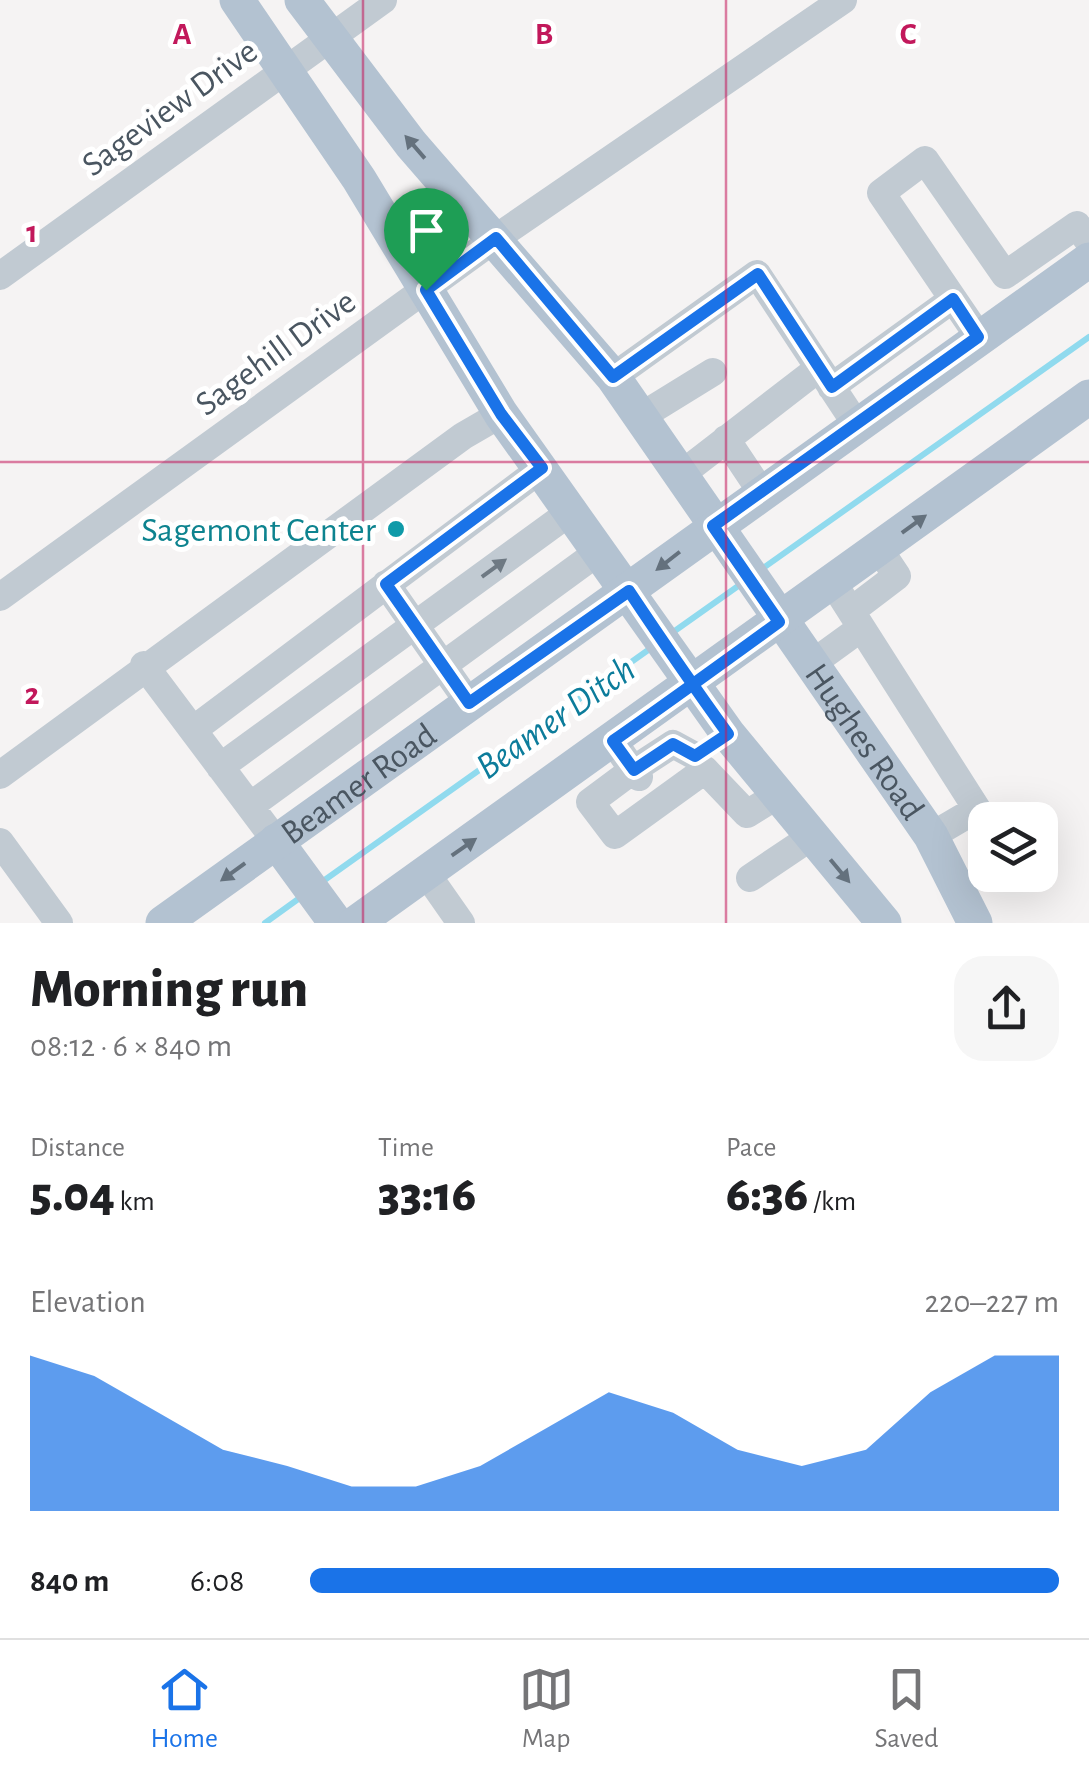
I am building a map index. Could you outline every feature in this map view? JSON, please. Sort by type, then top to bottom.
[{"type":"main road","points":[[237,0],[286,68],[501,414],[574,510],[728,734],[884,923]]},
{"type":"main road","name":"Hughes Road","points":[[302,0],[411,144],[613,377],[774,615],[931,836],[975,923]]},
{"type":"main road","name":"Beamer Road","points":[[163,923],[283,850],[469,703],[634,598],[719,534],[762,493],[1089,260]]},
{"type":"main road","points":[[283,850],[342,921],[426,873],[613,741],[687,676],[774,615],[848,607],[879,549],[1089,397]]},
{"type":"street","name":"Sageview Drive","points":[[0,276],[382,0]]},
{"type":"street","name":"Sagehill Drive","points":[[0,597],[496,238],[843,0]]},
{"type":"street","points":[[978,337],[881,192],[925,160],[1005,275],[1077,225],[1089,242]]},
{"type":"street","points":[[1029,258],[1049,288]]},
{"type":"street","points":[[613,377],[758,274],[858,427]]},
{"type":"street","points":[[679,476],[726,439],[953,299]]},
{"type":"street","points":[[640,417],[713,372]]},
{"type":"street","points":[[0,774],[462,436],[501,414]]},
{"type":"street","points":[[726,439],[762,493]]},
{"type":"street","points":[[193,730],[542,468]]},
{"type":"street","points":[[220,767],[574,510]]},
{"type":"street","points":[[250,806],[601,550]]},
{"type":"street","points":[[386,584],[469,703]]},
{"type":"street","points":[[810,665],[848,607],[977,810],[931,836]]},
{"type":"street","points":[[144,665],[283,850]]},
{"type":"street","points":[[644,788],[700,763],[728,734]]},
{"type":"street","points":[[613,741],[644,788]]},
{"type":"street","points":[[644,788],[673,744],[700,763],[747,814],[776,796]]},
{"type":"street","points":[[750,878],[811,836]]},
{"type":"street","points":[[0,842],[59,923]]},
{"type":"street","points":[[426,873],[461,923]]},
{"type":"waterway","name":"Beamer Ditch","points":[[759,571],[1089,337]]},
{"type":"waterway","name":"Beamer Ditch","points":[[669,635],[741,584]]},
{"type":"waterway","name":"Beamer Ditch","points":[[319,884],[651,648]]},
{"type":"waterway","name":"Beamer Ditch","points":[[265,923],[301,897]]},
{"type":"place","name":"Sagemont Center","points":[[396,529]]},
{"type":"route","points":[[426,290],[496,238],[613,377],[758,274],[832,387],[953,299],[978,337],[858,427],[713,526],[779,622],[693,684],[613,741],[634,770],[673,744],[695,756],[728,734],[693,684],[629,591],[469,703],[386,584],[542,468],[501,414],[426,290]]}]
